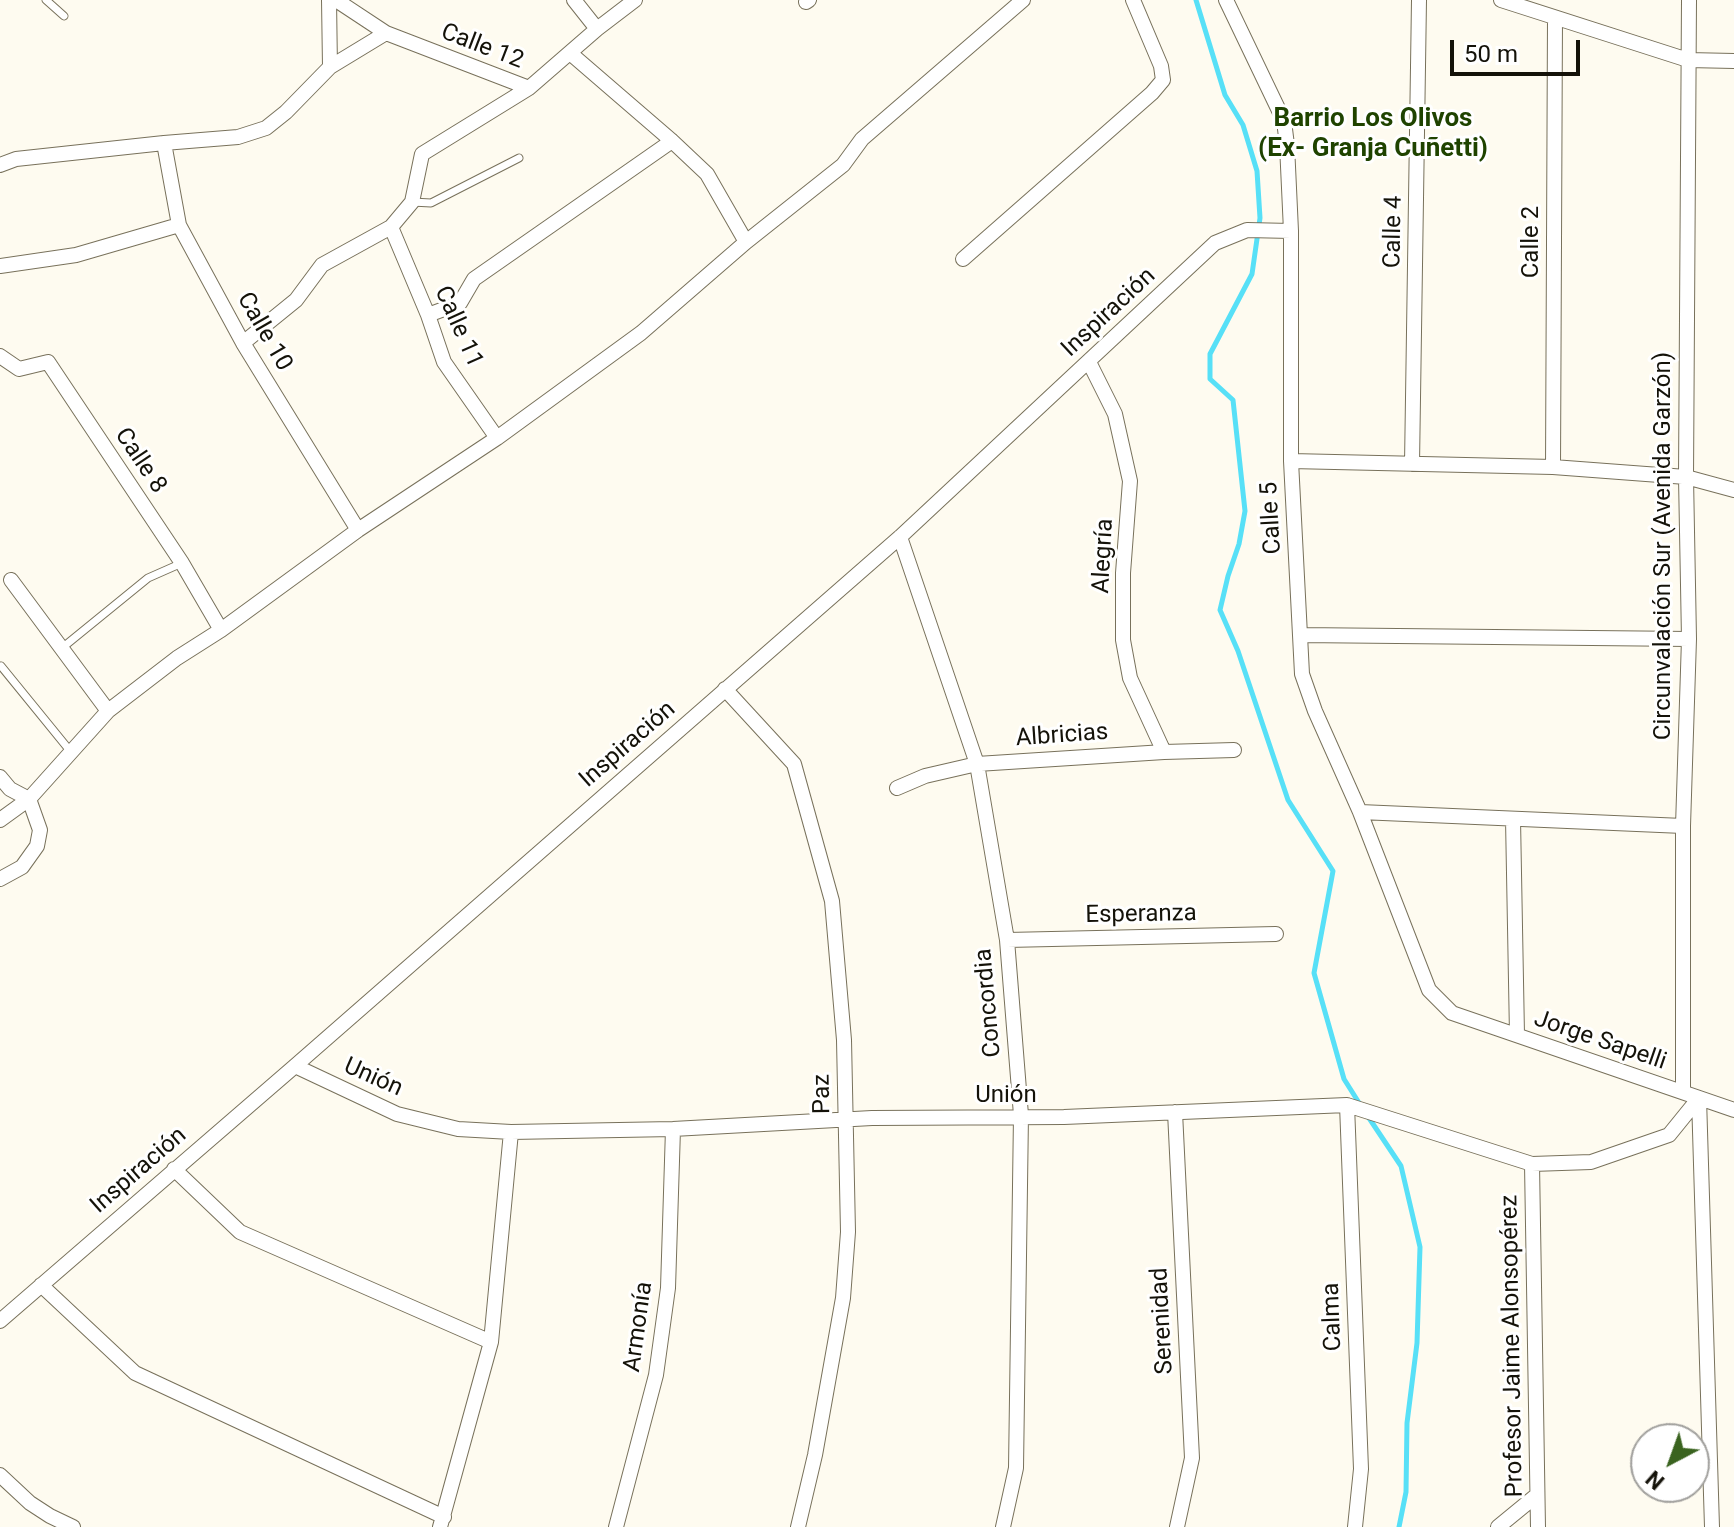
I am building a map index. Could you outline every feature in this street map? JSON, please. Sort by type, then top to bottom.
[{"type":"street","points":[[329,0],[330,67]]},
{"type":"street","name":"Calle 12","points":[[336,0],[386,33],[529,88]]},
{"type":"street","points":[[574,0],[597,29]]},
{"type":"street","points":[[243,343],[296,300],[322,265],[391,227],[412,202],[422,154],[529,88],[635,0]]},
{"type":"street","points":[[0,820],[29,799],[108,711],[177,658],[221,630],[358,530],[497,438],[641,333],[746,242],[843,165],[862,139],[1023,0]]},
{"type":"street","points":[[963,259],[1163,80],[1161,66],[1133,0]]},
{"type":"street","name":"Calle 5","points":[[1226,0],[1284,121],[1287,145],[1291,231],[1291,461],[1302,674],[1429,990],[1452,1013]]},
{"type":"street","name":"Calle 4","points":[[1412,464],[1419,0]]},
{"type":"street","points":[[1501,0],[1688,60],[1734,61]]},
{"type":"street","name":"Circunvalación Sur (Avenida Garzón)","points":[[1683,1092],[1683,826],[1689,639],[1686,477],[1689,0]]},
{"type":"street","name":"Calle 2","points":[[1553,467],[1555,18]]},
{"type":"street","points":[[0,165],[16,159],[238,137],[266,128],[330,67],[386,33]]},
{"type":"street","points":[[570,53],[707,174],[746,242]]},
{"type":"street","points":[[428,315],[460,303],[474,279],[672,141]]},
{"type":"street","name":"Calle 10","points":[[164,143],[179,225],[243,343],[358,530]]},
{"type":"street","points":[[0,266],[76,255],[179,225]]},
{"type":"street","name":"Calle 11","points":[[391,227],[444,362],[497,438]]},
{"type":"street","name":"Inspiración","points":[[0,1321],[900,537],[1215,243],[1247,230],[1291,231]]},
{"type":"street","name":"Calle 8","points":[[0,356],[19,369],[48,362],[182,563],[221,630]]},
{"type":"street","name":"Alegría","points":[[1089,362],[1115,414],[1130,481],[1123,573],[1123,640],[1130,678],[1164,752]]},
{"type":"street","points":[[1291,461],[1553,467],[1686,477],[1734,490]]},
{"type":"street","name":"Concordia","points":[[900,537],[977,764],[1007,940],[1021,1118],[1016,1468],[1003,1527]]},
{"type":"street","points":[[11,580],[108,711]]},
{"type":"street","points":[[1300,635],[1689,639]]},
{"type":"street","name":"Paz","points":[[725,689],[794,764],[832,901],[844,1040],[848,1232],[843,1298],[815,1455],[798,1527]]},
{"type":"street","name":"Albricias","points":[[897,788],[925,776],[977,764],[1234,750]]},
{"type":"street","points":[[0,777],[10,789],[29,799],[40,830],[37,846],[22,867],[0,879]]},
{"type":"street","points":[[1360,812],[1683,826]]},
{"type":"street","points":[[1513,819],[1517,1035]]},
{"type":"street","name":"Esperanza","points":[[1007,940],[1276,934]]},
{"type":"street","name":"Jorge Sapelli","points":[[1452,1013],[1734,1110]]},
{"type":"street","name":"Unión","points":[[295,1066],[397,1114],[458,1129],[511,1132],[673,1129],[846,1119],[1021,1118],[1347,1105],[1532,1164],[1591,1162],[1669,1135],[1699,1098]]},
{"type":"street","points":[[1699,1098],[1712,1527]]},
{"type":"street","name":"Calma","points":[[1347,1105],[1361,1469],[1355,1527]]},
{"type":"street","name":"Serenidad","points":[[1175,1112],[1192,1458],[1177,1527]]},
{"type":"street","name":"Armonía","points":[[616,1527],[656,1375],[668,1288],[673,1129]]},
{"type":"street","points":[[41,1285],[135,1373],[442,1522],[491,1342],[511,1132]]},
{"type":"street","name":"Profesor Jaime Alonsopérez","points":[[1532,1164],[1538,1527]]},
{"type":"street","points":[[174,1169],[240,1232],[491,1342]]},
{"type":"street","points":[[0,1475],[30,1503],[73,1527]]},
{"type":"street","points":[[1498,1527],[1537,1495]]},
{"type":"lane","points":[[46,0],[64,16]]},
{"type":"lane","points":[[412,202],[431,203],[519,158]]},
{"type":"lane","points":[[62,648],[148,578],[182,563]]},
{"type":"lane","points":[[1,666],[71,752]]},
{"type":"waterway","points":[[1196,0],[1225,95],[1243,125],[1257,171],[1260,218],[1252,274],[1210,354],[1210,379],[1233,400],[1245,511],[1220,610],[1238,651],[1288,800],[1333,871],[1314,973],[1344,1079],[1361,1106]]},
{"type":"waterway","points":[[1367,1115],[1401,1166],[1420,1247],[1417,1343],[1407,1423],[1406,1492],[1399,1527]]},
{"type":"district","name":"Barrio Los Olivos (Ex- Granja Cuñetti)","points":[[1373,134]]}]
